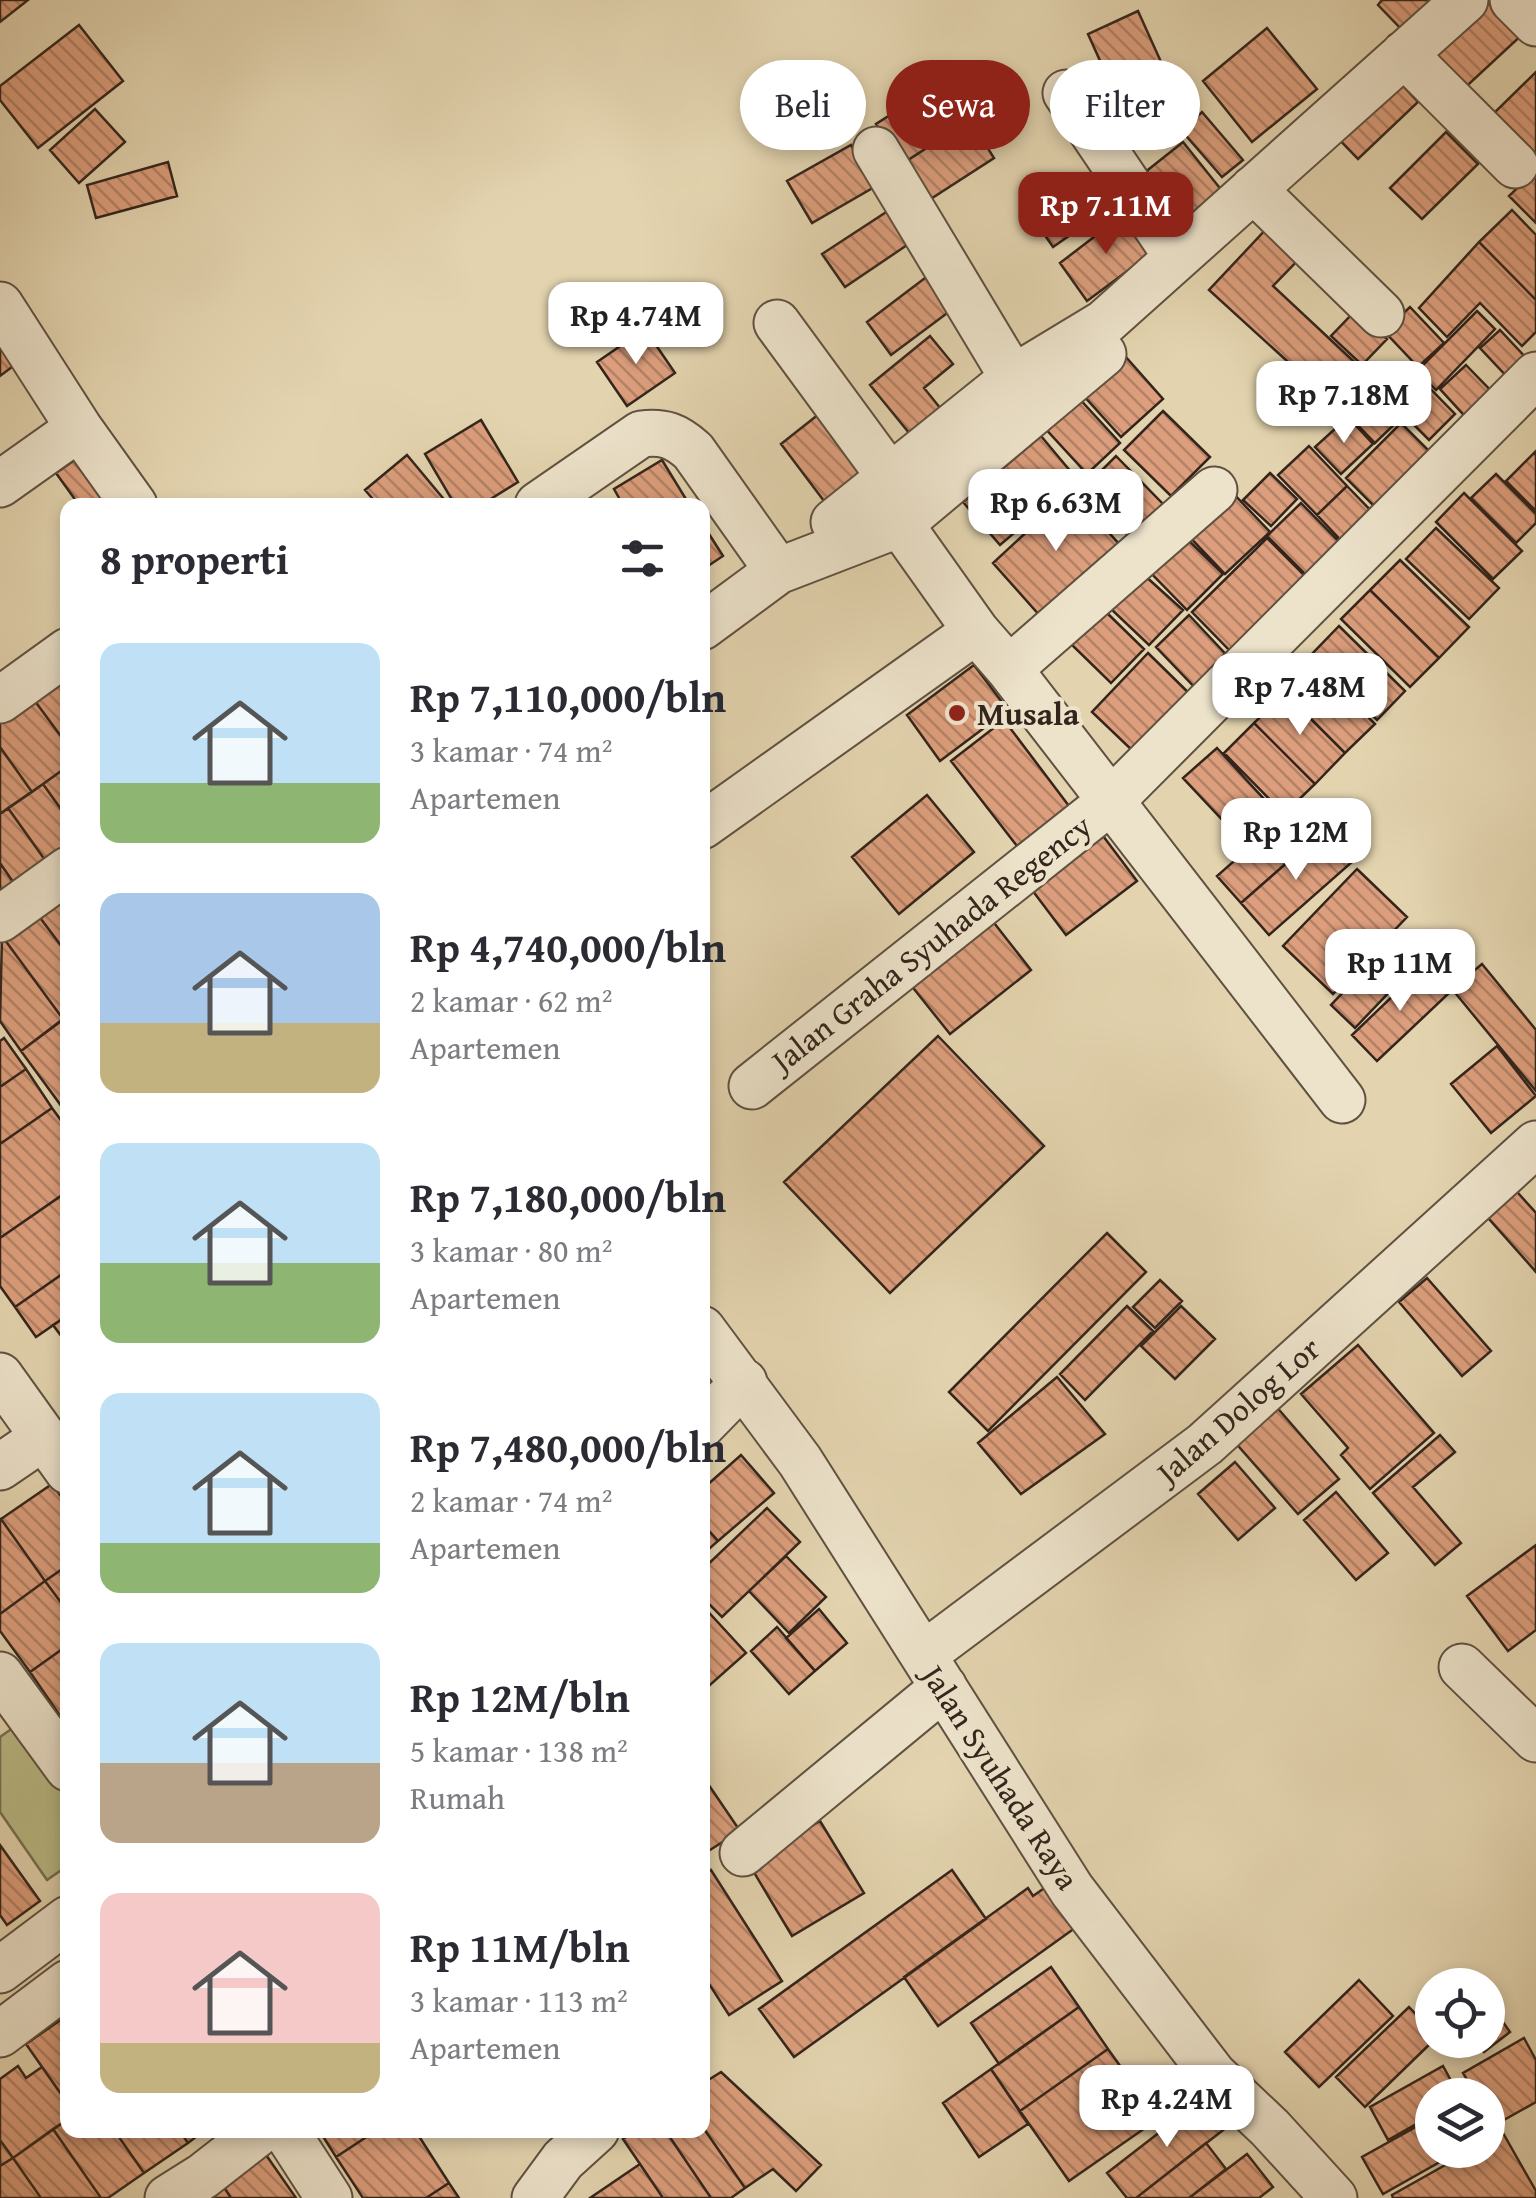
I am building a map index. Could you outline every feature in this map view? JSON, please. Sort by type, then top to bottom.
[{"type":"street","points":[[834,522],[1013,378],[1104,323],[1465,0]]},
{"type":"street","points":[[1513,0],[1536,23]]},
{"type":"street","points":[[1404,54],[1515,164]]},
{"type":"street","points":[[876,150],[1013,378]]},
{"type":"street","points":[[1105,150],[1177,257]]},
{"type":"street","points":[[1253,189],[1381,314]]},
{"type":"street","points":[[0,305],[129,498]]},
{"type":"street","points":[[777,322],[890,476]]},
{"type":"street","points":[[710,620],[778,571],[900,524],[1103,354]]},
{"type":"street","name":"Jalan Graha Syuhada Regency","points":[[752,1086],[1111,801],[1536,375]]},
{"type":"street","points":[[0,484],[79,428]]},
{"type":"street","points":[[548,498],[642,434],[660,432],[678,439],[692,452],[778,571]]},
{"type":"street","points":[[1009,669],[1214,490]]},
{"type":"street","name":"Jalan Graha Syuhada Regency","points":[[900,524],[976,631],[1342,1100]]},
{"type":"street","points":[[710,820],[976,631]]},
{"type":"street","points":[[0,700],[60,658]]},
{"type":"street","points":[[0,919],[60,876]]},
{"type":"street","name":"Jalan Dolog Lor","points":[[743,1853],[933,1671],[1205,1444],[1536,1144]]},
{"type":"street","name":"Jalan Syuhada Raya","points":[[710,1338],[800,1462],[1072,1890],[1213,2074],[1270,2128],[1334,2198]]},
{"type":"street","points":[[0,1376],[56,1454],[0,1467]]},
{"type":"street","points":[[710,1417],[744,1382]]},
{"type":"street","points":[[1462,1668],[1536,1738]]},
{"type":"street","points":[[6,1694],[60,1758]]},
{"type":"street","points":[[0,1970],[60,1925]]},
{"type":"street","points":[[0,2034],[60,1988]]},
{"type":"street","points":[[168,2198],[252,2138]]},
{"type":"street","points":[[291,2138],[330,2198]]},
{"type":"street","points":[[535,2198],[563,2160],[587,2138]]},
{"type":"green space","points":[[17,1725],[60,1788],[60,1871],[47,1880],[0,1812],[0,1737]]},
{"type":"building","points":[[0,0],[28,0],[0,22]]},
{"type":"building","points":[[1382,0],[1442,0],[1406,34],[1378,5]]},
{"type":"building","points":[[1492,0],[1525,32],[1456,96],[1425,62]]},
{"type":"building","points":[[1138,11],[1160,60],[1100,60],[1088,34]]},
{"type":"building","points":[[79,25],[123,81],[38,148],[0,100],[0,86]]},
{"type":"building","points":[[1267,28],[1317,89],[1252,142],[1203,81]]},
{"type":"building","points":[[1536,72],[1536,156],[1532,159],[1491,116]]},
{"type":"building","points":[[1393,75],[1418,102],[1358,159],[1332,132]]},
{"type":"building","points":[[95,109],[125,142],[79,183],[50,150]]},
{"type":"building","points":[[1200,114],[1243,160],[1222,177],[1199,150]]},
{"type":"building","points":[[886,118],[886,139],[876,124]]},
{"type":"building","points":[[1446,132],[1478,164],[1422,219],[1390,188]]},
{"type":"building","points":[[842,150],[854,150],[876,186],[812,223],[787,181]]},
{"type":"building","points":[[893,150],[924,150],[902,164]]},
{"type":"building","points":[[924,150],[989,150],[994,158],[926,202],[902,164]]},
{"type":"building","points":[[1173,150],[1189,150],[1223,192],[1179,228],[1139,177]]},
{"type":"building","points":[[168,162],[177,196],[96,218],[87,185]]},
{"type":"building","points":[[1536,170],[1536,223],[1509,196]]},
{"type":"building","points":[[1088,176],[1109,208],[1053,247],[1031,215]]},
{"type":"building","points":[[894,207],[916,239],[845,287],[822,254]]},
{"type":"building","points":[[1512,210],[1536,235],[1536,300],[1479,242]]},
{"type":"building","points":[[1124,214],[1153,252],[1087,301],[1060,263]]},
{"type":"building","points":[[1269,226],[1301,257],[1273,286],[1362,369],[1331,401],[1209,290]]},
{"type":"building","points":[[1479,242],[1536,300],[1536,332],[1522,346],[1480,303],[1447,337],[1419,308]]},
{"type":"building","points":[[929,275],[954,308],[891,355],[867,322]]},
{"type":"building","points":[[1410,307],[1444,343],[1418,367],[1384,331]]},
{"type":"building","points":[[1356,310],[1387,339],[1362,365],[1331,336]]},
{"type":"building","points":[[1477,311],[1495,329],[1436,390],[1417,371]]},
{"type":"building","points":[[645,329],[675,373],[627,406],[597,362]]},
{"type":"building","points":[[1500,330],[1530,362],[1511,381],[1480,348]]},
{"type":"building","points":[[930,336],[953,364],[924,388],[945,414],[914,439],[870,385]]},
{"type":"building","points":[[0,343],[16,364],[0,376]]},
{"type":"building","points":[[1125,356],[1163,399],[1121,437],[1083,395]]},
{"type":"building","points":[[1466,365],[1499,399],[1472,424],[1440,389]]},
{"type":"building","points":[[1414,372],[1455,414],[1429,440],[1388,399]]},
{"type":"building","points":[[1373,388],[1402,417],[1375,443],[1347,414]]},
{"type":"building","points":[[1076,395],[1120,443],[1087,474],[1043,426]]},
{"type":"building","points":[[824,410],[871,471],[827,505],[781,444]]},
{"type":"building","points":[[1163,411],[1210,457],[1171,496],[1124,450]]},
{"type":"building","points":[[1348,417],[1373,444],[1341,474],[1315,447]]},
{"type":"building","points":[[481,420],[518,482],[492,498],[451,498],[425,454]]},
{"type":"building","points":[[1401,423],[1441,463],[1386,518],[1346,478]]},
{"type":"building","points":[[1041,436],[1077,479],[1000,545],[963,502]]},
{"type":"building","points":[[1309,446],[1347,486],[1317,515],[1278,475]]},
{"type":"building","points":[[1536,451],[1536,511],[1506,481]]},
{"type":"building","points":[[407,455],[443,498],[372,498],[365,490]]},
{"type":"building","points":[[1116,456],[1163,504],[1130,537],[1082,490]]},
{"type":"building","points":[[76,459],[105,498],[74,498],[56,473]]},
{"type":"building","points":[[662,460],[685,498],[619,498],[614,489]]},
{"type":"building","points":[[1270,473],[1297,499],[1271,526],[1243,500]]},
{"type":"building","points":[[1496,474],[1536,514],[1536,523],[1516,543],[1471,498]]},
{"type":"building","points":[[1347,486],[1382,522],[1352,552],[1317,515]]},
{"type":"building","points":[[1230,490],[1270,532],[1225,574],[1185,532]]},
{"type":"building","points":[[1071,491],[1120,545],[1041,617],[993,563]]},
{"type":"building","points":[[1464,493],[1522,551],[1493,579],[1436,522]]},
{"type":"building","points":[[1301,503],[1350,553],[1317,586],[1267,536]]},
{"type":"building","points":[[1436,528],[1499,588],[1469,619],[1406,559]]},
{"type":"building","points":[[1180,532],[1223,574],[1187,610],[1145,567]]},
{"type":"building","points":[[710,536],[723,556],[710,565]]},
{"type":"building","points":[[1267,538],[1312,583],[1237,658],[1192,612]]},
{"type":"building","points":[[1400,560],[1469,627],[1439,658],[1370,590]]},
{"type":"building","points":[[1143,574],[1183,610],[1149,645],[1111,609]]},
{"type":"building","points":[[1370,590],[1439,658],[1410,687],[1341,619]]},
{"type":"building","points":[[1105,611],[1144,649],[1111,683],[1072,645]]},
{"type":"building","points":[[1189,615],[1234,663],[1202,695],[1156,647]]},
{"type":"building","points":[[1339,626],[1405,691],[1377,720],[1311,655]]},
{"type":"building","points":[[1148,653],[1193,697],[1137,755],[1092,712]]},
{"type":"building","points":[[1315,663],[1375,724],[1345,753],[1285,693]]},
{"type":"building","name":"Musala","points":[[974,665],[1008,710],[940,761],[907,715]]},
{"type":"building","points":[[60,678],[60,735],[32,697]]},
{"type":"building","points":[[1285,693],[1345,753],[1315,784],[1254,723]]},
{"type":"building","points":[[32,697],[60,735],[60,772],[32,792],[0,747],[0,721]]},
{"type":"building","points":[[1004,720],[1069,806],[1017,846],[951,761]]},
{"type":"building","points":[[1254,723],[1315,784],[1284,814],[1224,753]]},
{"type":"building","points":[[0,747],[32,792],[0,814]]},
{"type":"building","points":[[1217,748],[1277,813],[1244,843],[1183,778]]},
{"type":"building","points":[[60,772],[60,808],[43,784]]},
{"type":"building","points":[[43,784],[60,808],[60,850],[45,860],[8,808]]},
{"type":"building","points":[[927,795],[974,852],[899,914],[852,857]]},
{"type":"building","points":[[1300,803],[1324,830],[1241,903],[1217,876]]},
{"type":"building","points":[[8,808],[45,860],[13,882],[0,863],[0,814]]},
{"type":"building","points":[[1091,820],[1137,881],[1066,935],[1020,874]]},
{"type":"building","points":[[1324,830],[1352,862],[1269,935],[1241,903]]},
{"type":"building","points":[[0,863],[13,882],[0,896]]},
{"type":"building","points":[[1357,869],[1407,917],[1333,994],[1283,946]]},
{"type":"building","points":[[60,894],[60,944],[35,911]]},
{"type":"building","points":[[35,911],[60,944],[60,1015],[2,936]]},
{"type":"building","points":[[991,919],[1031,970],[950,1034],[910,984]]},
{"type":"building","points":[[2,936],[60,1015],[60,1021],[21,1051],[0,1021]]},
{"type":"building","points":[[1393,940],[1417,963],[1355,1028],[1331,1005]]},
{"type":"building","points":[[1482,964],[1536,1030],[1536,1091],[1452,989]]},
{"type":"building","points":[[1423,967],[1448,994],[1377,1061],[1352,1035]]},
{"type":"building","points":[[60,1022],[60,1104],[21,1051]]},
{"type":"building","points":[[938,1036],[1044,1146],[890,1293],[784,1182]]},
{"type":"building","points":[[4,1038],[26,1069],[0,1087],[0,1041]]},
{"type":"building","points":[[1497,1046],[1536,1096],[1491,1133],[1451,1084]]},
{"type":"building","points":[[26,1069],[52,1108],[0,1144],[0,1087]]},
{"type":"building","points":[[52,1108],[60,1119],[60,1197],[0,1238],[0,1144]]},
{"type":"building","points":[[1511,1185],[1536,1213],[1536,1272],[1482,1211]]},
{"type":"building","points":[[60,1197],[60,1276],[15,1307],[0,1286],[0,1238]]},
{"type":"building","points":[[1107,1233],[1146,1272],[988,1431],[949,1392]]},
{"type":"building","points":[[60,1276],[60,1320],[36,1337],[15,1307]]},
{"type":"building","points":[[1427,1278],[1491,1351],[1462,1376],[1399,1302]]},
{"type":"building","points":[[1160,1280],[1182,1301],[1155,1328],[1133,1307]]},
{"type":"building","points":[[1127,1306],[1153,1331],[1085,1400],[1060,1374]]},
{"type":"building","points":[[1181,1306],[1215,1339],[1175,1379],[1141,1346]]},
{"type":"building","points":[[1358,1345],[1434,1433],[1370,1489],[1341,1455],[1348,1448],[1301,1394]]},
{"type":"building","points":[[710,1369],[726,1385],[710,1400]]},
{"type":"building","points":[[1057,1377],[1105,1434],[1021,1494],[978,1443]]},
{"type":"building","points":[[1267,1396],[1339,1479],[1298,1514],[1226,1432]]},
{"type":"building","points":[[1440,1435],[1455,1452],[1413,1487],[1461,1543],[1435,1565],[1373,1493]]},
{"type":"building","points":[[741,1455],[774,1493],[718,1541],[710,1532],[710,1482]]},
{"type":"building","points":[[1235,1462],[1275,1508],[1238,1540],[1198,1494]]},
{"type":"building","points":[[52,1484],[60,1495],[60,1571],[45,1581],[1,1519]]},
{"type":"building","points":[[1336,1492],[1388,1553],[1356,1580],[1304,1520]]},
{"type":"building","points":[[767,1508],[800,1542],[722,1617],[710,1605],[710,1562]]},
{"type":"building","points":[[0,1520],[45,1581],[0,1614]]},
{"type":"building","points":[[710,1532],[718,1541],[710,1548]]},
{"type":"building","points":[[1536,1545],[1536,1630],[1508,1651],[1467,1596]]},
{"type":"building","points":[[786,1556],[826,1597],[789,1633],[749,1591]]},
{"type":"building","points":[[60,1571],[60,1601],[45,1581]]},
{"type":"building","points":[[45,1581],[60,1601],[60,1651],[30,1672],[0,1631],[0,1614]]},
{"type":"building","points":[[819,1609],[847,1643],[815,1671],[786,1638]]},
{"type":"building","points":[[710,1614],[746,1653],[710,1685]]},
{"type":"building","points":[[777,1627],[815,1671],[789,1694],[751,1651]]},
{"type":"building","points":[[60,1651],[60,1716],[30,1672]]},
{"type":"building","points":[[710,1787],[740,1831],[710,1850]]},
{"type":"building","points":[[820,1821],[864,1893],[792,1936],[749,1864]]},
{"type":"building","points":[[0,1845],[40,1901],[7,1925],[0,1915]]},
{"type":"building","points":[[952,1870],[986,1919],[794,2057],[759,2009]]},
{"type":"building","points":[[710,1871],[782,1981],[729,2015],[710,1985]]},
{"type":"building","points":[[1053,1882],[1082,1923],[938,2026],[904,1977],[1028,1888],[1033,1896]]},
{"type":"building","points":[[1051,1967],[1079,2007],[999,2064],[971,2023]]},
{"type":"building","points":[[1359,1980],[1393,2016],[1319,2087],[1285,2052]]},
{"type":"building","points":[[1079,2007],[1108,2049],[1020,2111],[991,2069]]},
{"type":"building","points":[[1409,2007],[1415,2013],[1415,2058],[1365,2107],[1336,2077]]},
{"type":"building","points":[[60,2020],[60,2093],[26,2044]]},
{"type":"building","points":[[1524,2038],[1536,2060],[1536,2102],[1505,2119],[1505,2078],[1466,2078],[1463,2073],[1489,2058],[1505,2058],[1505,2049]]},
{"type":"building","points":[[1108,2049],[1158,2119],[1069,2181],[1020,2111]]},
{"type":"building","points":[[18,2066],[26,2078],[42,2067],[60,2093],[60,2125],[13,2158],[0,2140],[0,2079]]},
{"type":"building","points":[[1443,2066],[1450,2078],[1422,2078]]},
{"type":"building","points":[[991,2069],[1028,2124],[979,2157],[943,2103]]},
{"type":"building","points":[[721,2072],[821,2165],[796,2191],[773,2169],[745,2188],[710,2138],[710,2079]]},
{"type":"building","points":[[1415,2082],[1415,2125],[1388,2140],[1370,2107]]},
{"type":"building","points":[[1205,2097],[1227,2127],[1136,2198],[1127,2198],[1107,2173]]},
{"type":"building","points":[[60,2124],[60,2138],[120,2138],[144,2173],[108,2198],[101,2198],[53,2129]]},
{"type":"building","points":[[1415,2127],[1415,2168],[1429,2168],[1383,2194],[1362,2157]]},
{"type":"building","points":[[53,2129],[101,2198],[41,2198],[13,2158]]},
{"type":"building","points":[[1505,2137],[1536,2191],[1536,2198],[1392,2195],[1440,2168],[1505,2168]]},
{"type":"building","points":[[120,2138],[185,2138],[188,2143],[144,2173]]},
{"type":"building","points":[[324,2138],[365,2138],[336,2157]]},
{"type":"building","points":[[365,2138],[420,2138],[449,2183],[426,2198],[363,2198],[336,2157]]},
{"type":"building","points":[[670,2138],[710,2138],[745,2188],[731,2198],[711,2198]]},
{"type":"building","points":[[670,2138],[711,2198],[663,2198],[623,2139]]},
{"type":"building","points":[[0,2140],[13,2158],[0,2166]]},
{"type":"building","points":[[1206,2143],[1226,2169],[1189,2198],[1136,2198]]},
{"type":"building","points":[[264,2152],[296,2198],[231,2198],[220,2181]]},
{"type":"building","points":[[1247,2154],[1273,2187],[1259,2198],[1189,2198]]},
{"type":"building","points":[[13,2158],[41,2198],[0,2198],[0,2166]]},
{"type":"building","points":[[640,2164],[663,2198],[590,2198]]},
{"type":"building","points":[[220,2181],[231,2198],[196,2198]]},
{"type":"building","points":[[449,2183],[459,2198],[426,2198]]},
{"type":"place","name":"Musala","points":[[957,713]]}]
